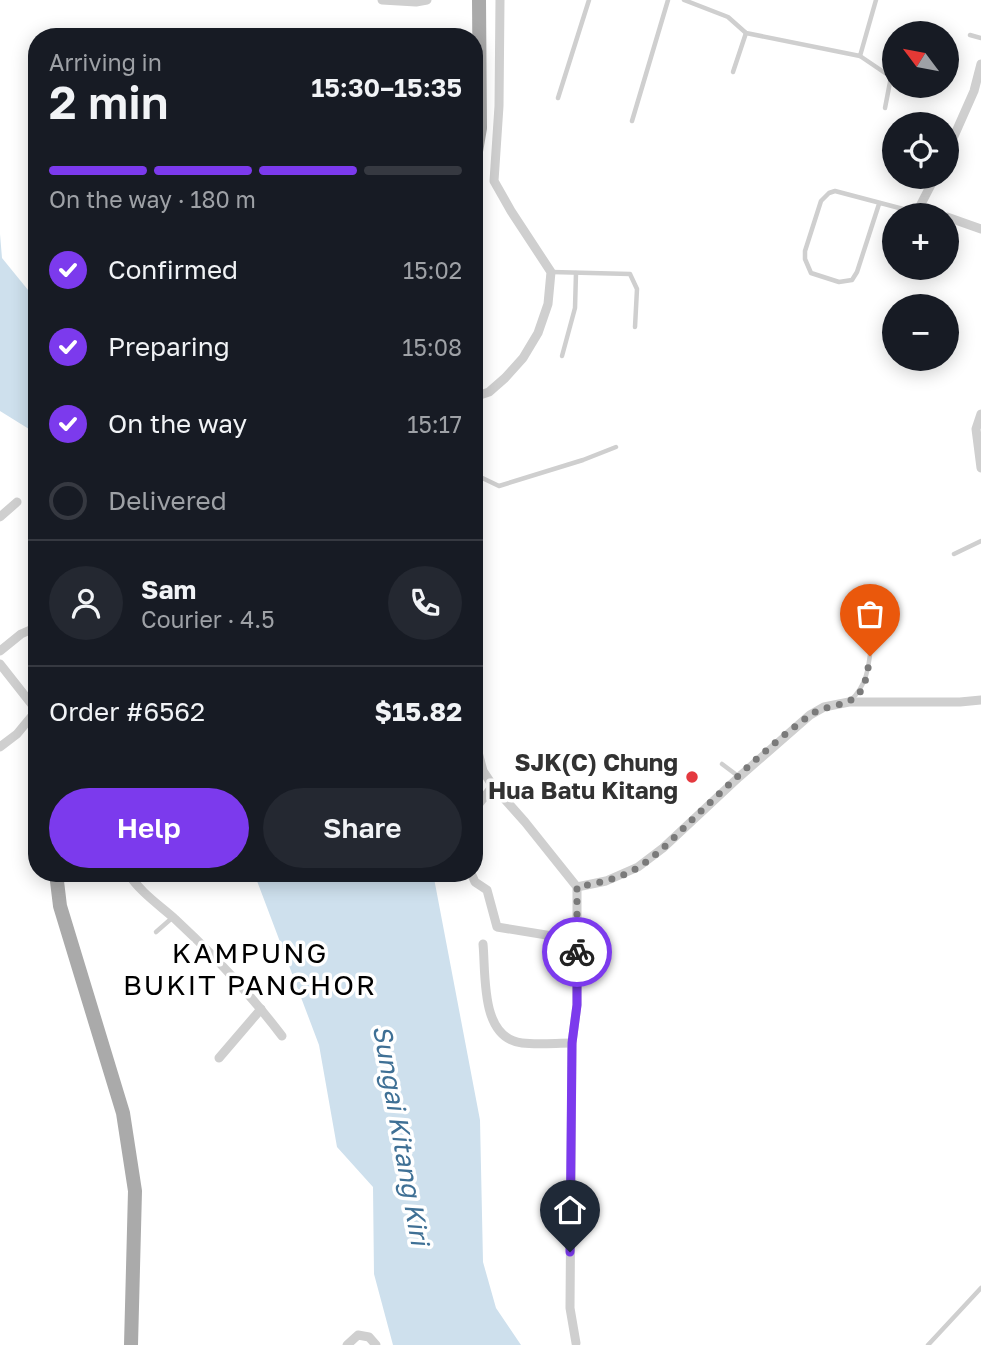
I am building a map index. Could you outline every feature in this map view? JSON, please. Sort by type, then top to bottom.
[{"type":"main road","points":[[479,0],[479,28]]},
{"type":"main road","points":[[57,882],[60,906],[123,1113],[135,1191],[131,1345]]},
{"type":"street","points":[[382,0],[428,0]]},
{"type":"street","points":[[483,393],[506,378],[523,358],[538,333],[548,304],[551,272],[494,180],[499,106],[500,0]]},
{"type":"street","points":[[959,125],[974,91],[981,64]]},
{"type":"street","points":[[959,222],[981,229]]},
{"type":"street","points":[[981,414],[976,429],[981,468]]},
{"type":"street","points":[[0,517],[17,502]]},
{"type":"street","points":[[0,651],[28,631]]},
{"type":"street","points":[[0,664],[28,701]]},
{"type":"street","points":[[577,887],[606,881],[638,867],[663,848],[810,715],[824,707],[849,702],[981,700]]},
{"type":"street","points":[[0,747],[17,734],[28,721]]},
{"type":"street","points":[[483,771],[577,887],[577,1005],[572,1043],[570,1308],[576,1343]]},
{"type":"street","points":[[483,799],[493,786]]},
{"type":"street","points":[[135,882],[253,998],[282,1036]]},
{"type":"street","points":[[475,882],[487,890],[498,927],[576,940]]},
{"type":"street","points":[[483,944],[488,1004],[500,1033],[510,1040],[522,1043],[572,1043]]},
{"type":"street","points":[[219,1058],[261,1009]]},
{"type":"street","points":[[347,1345],[358,1335],[369,1337],[376,1345]]},
{"type":"lane","points":[[558,99],[589,0]]},
{"type":"lane","points":[[632,121],[668,0]]},
{"type":"lane","points":[[684,0],[729,17],[746,33],[860,56],[882,70]]},
{"type":"lane","points":[[860,56],[876,0]]},
{"type":"lane","points":[[733,72],[746,33]]},
{"type":"lane","points":[[970,35],[981,38]]},
{"type":"lane","points":[[885,108],[888,98]]},
{"type":"lane","points":[[879,204],[852,280],[839,282],[811,273],[806,267],[805,251],[821,201],[829,193],[835,191],[882,205]]},
{"type":"lane","points":[[551,272],[630,274],[637,289],[635,327]]},
{"type":"lane","points":[[562,356],[575,307],[576,273]]},
{"type":"lane","points":[[483,478],[499,486],[616,447]]},
{"type":"lane","points":[[954,554],[981,541]]},
{"type":"lane","points":[[849,702],[861,691],[867,674],[872,638]]},
{"type":"lane","points":[[722,764],[739,777]]},
{"type":"lane","points":[[156,932],[173,917]]},
{"type":"lane","points":[[928,1345],[981,1288]]},
{"type":"water","points":[[0,234],[2,258],[28,290],[28,428],[0,411]]},
{"type":"water","name":"Sungai Kitang Kiri","points":[[257,882],[435,882],[480,1120],[483,1262],[496,1308],[521,1345],[393,1345],[374,1274],[373,1187],[337,1147],[319,1045]]},
{"type":"way so far","points":[[577,952],[577,887],[620,877],[638,867],[663,848],[810,715],[824,707],[849,702],[861,691],[870,656]]},
{"type":"place","name":"SJK(C) Chung Hua Batu Kitang","points":[[692,777]]},
{"type":"district","name":"KAMPUNG BUKIT PANCHOR","points":[[250,969]]},
{"type":"route","points":[[570,1252],[572,1043],[577,1005],[577,952]]}]
